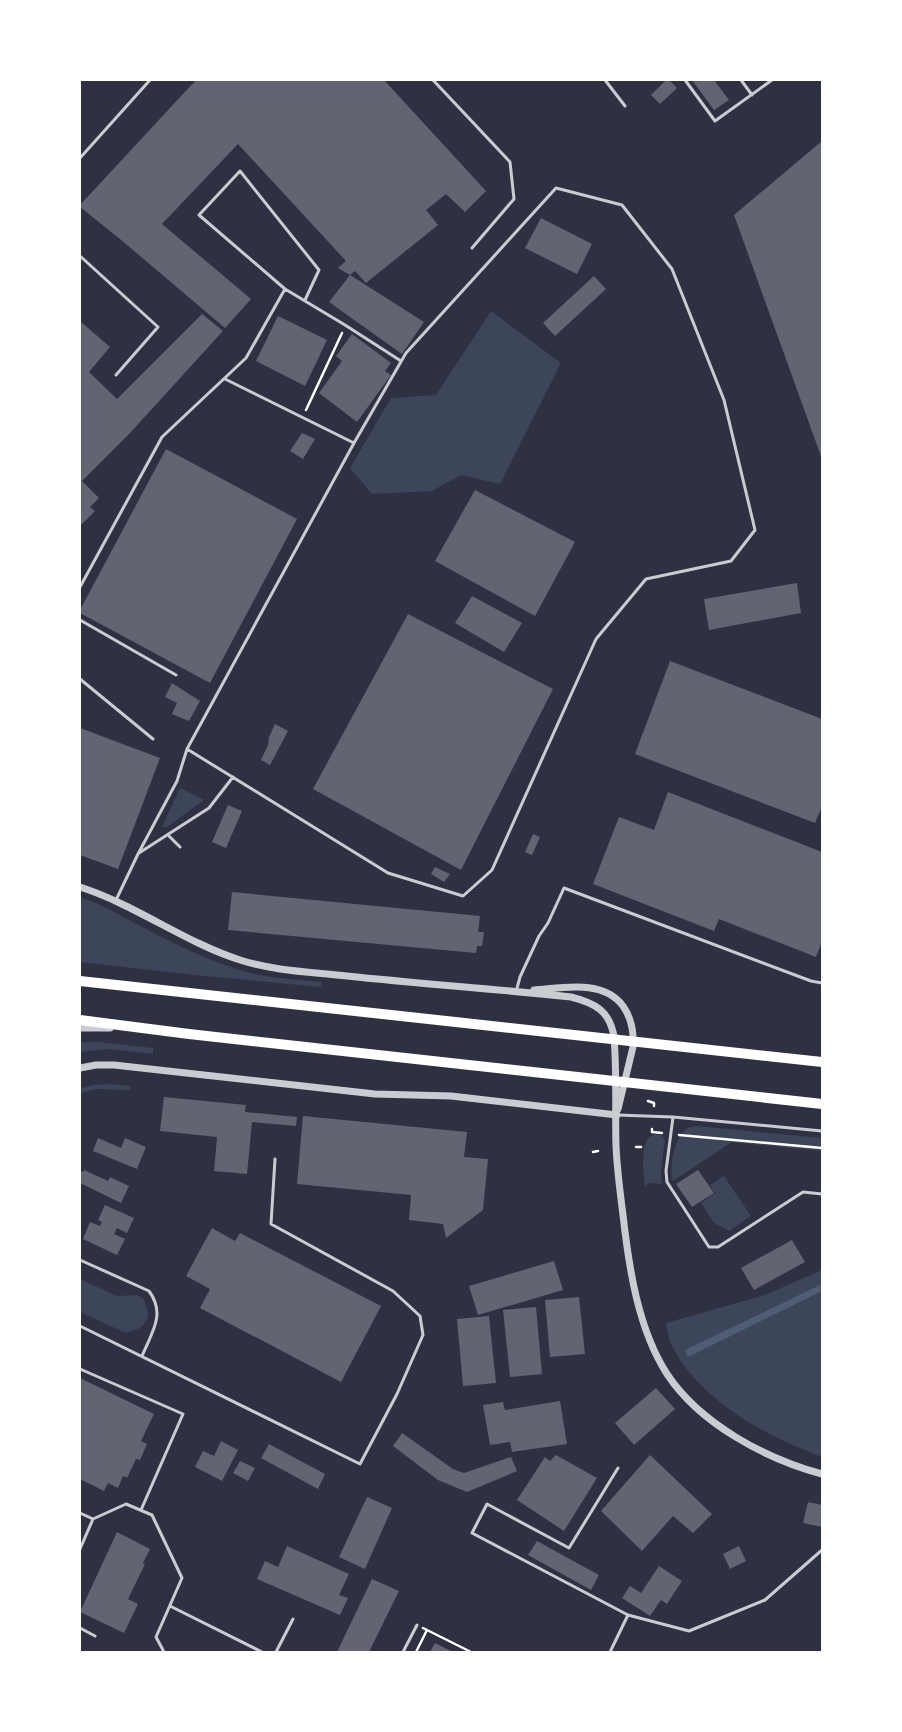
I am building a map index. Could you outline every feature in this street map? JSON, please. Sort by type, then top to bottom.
[{"type":"main road","points":[[80,981],[822,1062]]},
{"type":"main road","points":[[80,1020],[189,1034],[822,1104]]},
{"type":"street","points":[[80,887],[116,900],[212,949],[247,962],[322,973],[516,992],[580,1000],[592,1004],[606,1015],[611,1023],[614,1037],[618,1173],[627,1245],[637,1303],[656,1353],[668,1374],[687,1399],[704,1414],[733,1434],[779,1458],[822,1474]]},
{"type":"street","points":[[516,992],[584,987],[607,992],[622,1004],[631,1021],[634,1037],[617,1115]]},
{"type":"street","points":[[80,1028],[126,1028],[156,1030]]},
{"type":"street","points":[[80,1068],[96,1065],[114,1065],[375,1094],[451,1096],[617,1115]]},
{"type":"lane","points":[[80,158],[150,80]]},
{"type":"lane","points":[[433,80],[510,162],[514,199],[472,248]]},
{"type":"lane","points":[[606,80],[625,106]]},
{"type":"lane","points":[[685,80],[715,121],[772,80]]},
{"type":"lane","points":[[741,80],[752,95]]},
{"type":"lane","points":[[305,300],[319,270],[240,171],[198,215],[285,289],[305,300],[401,361]]},
{"type":"lane","points":[[116,900],[138,854],[177,781],[187,749],[354,443],[406,353],[556,188],[622,205],[672,269],[724,400],[755,530],[731,561],[646,579],[596,639],[492,870],[463,896],[388,873],[187,749]]},
{"type":"lane","points":[[80,256],[158,327],[116,375]]},
{"type":"lane","points":[[80,587],[162,437],[246,358],[285,289]]},
{"type":"lane","points":[[225,379],[354,443]]},
{"type":"lane","points":[[80,620],[176,675]]},
{"type":"lane","points":[[80,679],[153,739]]},
{"type":"lane","points":[[138,854],[209,808],[233,777]]},
{"type":"lane","points":[[168,835],[180,847]]},
{"type":"lane","points":[[516,992],[520,976],[539,936],[548,923],[564,888],[811,981],[822,983]]},
{"type":"lane","points":[[617,1115],[672,1117],[822,1131]]},
{"type":"lane","points":[[672,1117],[666,1171],[667,1182],[709,1247],[718,1247],[803,1192],[822,1194]]},
{"type":"lane","points":[[80,1326],[360,1464],[397,1394],[423,1335],[420,1316],[393,1291],[271,1224],[275,1159]]},
{"type":"lane","points":[[80,1260],[149,1291],[154,1298],[158,1307],[158,1315],[142,1356]]},
{"type":"lane","points":[[80,1369],[183,1414],[141,1510]]},
{"type":"lane","points":[[618,1468],[569,1548],[487,1504],[472,1533],[628,1615],[689,1631],[765,1600],[822,1550]]},
{"type":"lane","points":[[80,1549],[93,1519],[126,1504],[152,1515],[182,1578],[156,1637],[164,1652]]},
{"type":"lane","points":[[80,1513],[93,1519]]},
{"type":"lane","points":[[170,1606],[262,1652]]},
{"type":"lane","points":[[610,1652],[628,1615]]},
{"type":"lane","points":[[276,1652],[293,1619]]},
{"type":"lane","points":[[403,1652],[417,1625]]},
{"type":"lane","points":[[80,1628],[95,1636]]},
{"type":"path","points":[[302,418],[345,325]]},
{"type":"path","points":[[648,1100],[654,1103],[654,1106]]},
{"type":"path","points":[[652,1129],[652,1132],[822,1148]]},
{"type":"path","points":[[636,1147],[641,1147]]},
{"type":"path","points":[[593,1152],[598,1151]]},
{"type":"path","points":[[417,1625],[471,1652]]},
{"type":"path","points":[[416,1652],[427,1630]]},
{"type":"shaded area","points":[[491,311],[561,363],[500,484],[461,475],[432,491],[372,494],[350,468],[391,398],[436,395]]},
{"type":"shaded area","points":[[180,788],[204,800],[167,827],[162,827]]},
{"type":"shaded area","points":[[80,897],[94,902],[182,947],[218,962],[247,972],[279,978],[321,982],[321,987],[80,962]]},
{"type":"shaded area","points":[[80,1042],[99,1042],[153,1048],[153,1054],[108,1049],[80,1052]]},
{"type":"shaded area","points":[[112,1084],[130,1086],[130,1090],[97,1089],[80,1093],[80,1089],[88,1086]]},
{"type":"shaded area","points":[[697,1126],[822,1138],[822,1151],[732,1142],[673,1181],[671,1169],[672,1161],[679,1138],[688,1128]]},
{"type":"shaded area","points":[[656,1134],[661,1135],[665,1139],[661,1171],[662,1184],[648,1183],[645,1188],[643,1166],[644,1149],[650,1137]]},
{"type":"shaded area","points":[[724,1176],[751,1216],[729,1231],[714,1223],[701,1203],[715,1193],[710,1185]]},
{"type":"shaded area","points":[[822,1270],[822,1457],[779,1439],[736,1414],[717,1400],[699,1383],[684,1365],[671,1343],[666,1323],[765,1295]]},
{"type":"shaded area","points":[[80,1279],[117,1296],[138,1295],[144,1300],[147,1307],[148,1316],[145,1323],[140,1328],[126,1333],[80,1312]]},
{"type":"shaded area","points":[[822,1284],[822,1291],[688,1357],[685,1350]]},
{"type":"building","points":[[196,80],[384,80],[486,191],[465,212],[446,194],[426,210],[438,225],[366,283],[355,271],[350,275],[338,268],[346,261],[238,144],[162,224],[251,299],[225,328],[80,207],[80,205]]},
{"type":"building","points":[[666,80],[669,80],[677,88],[660,104],[651,95]]},
{"type":"building","points":[[692,80],[714,80],[729,100],[714,110]]},
{"type":"building","points":[[822,141],[822,459],[734,215]]},
{"type":"building","points":[[541,218],[592,244],[577,274],[525,248]]},
{"type":"building","points":[[350,275],[424,322],[402,354],[329,302]]},
{"type":"building","points":[[594,276],[606,289],[555,336],[543,323]]},
{"type":"building","points":[[202,314],[223,331],[130,433],[82,481],[99,498],[90,507],[95,511],[80,526],[80,321],[110,347],[89,372],[117,399]]},
{"type":"building","points":[[278,316],[327,340],[305,386],[256,361]]},
{"type":"building","points":[[352,334],[391,363],[385,371],[391,375],[357,422],[319,393],[342,361],[336,356]]},
{"type":"building","points":[[302,433],[315,439],[303,459],[290,451]]},
{"type":"building","points":[[166,449],[297,519],[210,683],[80,613],[80,610]]},
{"type":"building","points":[[475,490],[575,542],[535,616],[435,561]]},
{"type":"building","points":[[797,583],[801,613],[709,630],[704,599]]},
{"type":"building","points":[[472,596],[522,623],[504,652],[455,623]]},
{"type":"building","points":[[408,614],[553,689],[461,870],[313,789]]},
{"type":"building","points":[[670,661],[822,719],[822,806],[815,823],[635,754]]},
{"type":"building","points":[[172,683],[200,701],[189,721],[172,714],[177,703],[165,697]]},
{"type":"building","points":[[275,724],[288,731],[270,765],[261,760]]},
{"type":"building","points":[[80,728],[160,758],[118,869],[80,855]]},
{"type":"building","points":[[668,792],[822,852],[822,941],[816,957],[719,919],[714,931],[593,884],[619,817],[654,830]]},
{"type":"building","points":[[228,805],[242,811],[226,848],[212,842]]},
{"type":"building","points":[[533,834],[540,837],[532,855],[525,852]]},
{"type":"building","points":[[435,867],[450,874],[444,882],[431,874]]},
{"type":"building","points":[[232,892],[480,916],[478,932],[484,932],[482,946],[477,946],[476,953],[228,930]]},
{"type":"building","points":[[164,1097],[246,1105],[245,1112],[297,1117],[296,1126],[252,1122],[247,1174],[214,1171],[217,1137],[160,1131]]},
{"type":"building","points":[[303,1116],[467,1132],[464,1157],[488,1159],[483,1210],[446,1238],[443,1224],[409,1220],[411,1195],[297,1184]]},
{"type":"building","points":[[98,1138],[121,1148],[125,1138],[146,1147],[137,1169],[93,1151]]},
{"type":"building","points":[[84,1170],[108,1181],[110,1177],[129,1186],[121,1203],[80,1183],[80,1171],[83,1172]]},
{"type":"building","points":[[698,1170],[714,1193],[692,1207],[676,1184]]},
{"type":"building","points":[[105,1205],[134,1218],[127,1233],[117,1228],[114,1234],[125,1239],[117,1255],[83,1239],[90,1222],[100,1226],[102,1222],[98,1220]]},
{"type":"building","points":[[212,1228],[235,1241],[240,1233],[381,1306],[341,1382],[200,1308],[210,1289],[186,1276]]},
{"type":"building","points":[[792,1240],[805,1262],[754,1290],[741,1268]]},
{"type":"building","points":[[554,1261],[563,1290],[478,1315],[469,1286]]},
{"type":"building","points":[[579,1297],[585,1354],[550,1357],[545,1300]]},
{"type":"building","points":[[536,1307],[542,1374],[510,1377],[503,1310]]},
{"type":"building","points":[[489,1316],[496,1383],[463,1386],[457,1319]]},
{"type":"building","points":[[80,1378],[154,1414],[141,1441],[147,1444],[140,1460],[136,1459],[127,1478],[123,1476],[118,1488],[108,1483],[104,1491],[80,1479]]},
{"type":"building","points":[[656,1388],[675,1409],[634,1445],[615,1423]]},
{"type":"building","points":[[560,1401],[567,1444],[512,1452],[510,1442],[490,1445],[483,1405],[503,1402],[505,1410]]},
{"type":"building","points":[[402,1433],[453,1469],[464,1473],[511,1457],[517,1471],[467,1492],[438,1480],[393,1446]]},
{"type":"building","points":[[221,1441],[238,1450],[222,1481],[195,1467],[203,1451],[214,1456]]},
{"type":"building","points":[[269,1444],[325,1474],[318,1489],[261,1458]]},
{"type":"building","points":[[556,1455],[597,1478],[564,1531],[517,1500],[545,1457],[550,1461]]},
{"type":"building","points":[[650,1455],[712,1514],[693,1533],[673,1516],[642,1551],[601,1511]]},
{"type":"building","points":[[240,1461],[255,1468],[248,1481],[233,1473]]},
{"type":"building","points":[[367,1497],[392,1508],[365,1569],[339,1557]]},
{"type":"building","points":[[808,1502],[822,1505],[822,1527],[803,1523]]},
{"type":"building","points":[[117,1532],[150,1549],[143,1563],[145,1564],[128,1599],[138,1604],[124,1633],[80,1612]]},
{"type":"building","points":[[537,1541],[599,1575],[591,1590],[528,1555]]},
{"type":"building","points":[[287,1546],[349,1574],[339,1595],[348,1598],[340,1615],[257,1579],[265,1561],[278,1567]]},
{"type":"building","points":[[739,1546],[746,1561],[730,1569],[723,1554]]},
{"type":"building","points":[[659,1566],[682,1581],[667,1604],[661,1600],[650,1616],[622,1598],[630,1586],[641,1593]]},
{"type":"building","points":[[372,1579],[399,1591],[369,1652],[337,1652]]},
{"type":"building","points":[[435,1643],[449,1650],[454,1652],[430,1652]]}]
